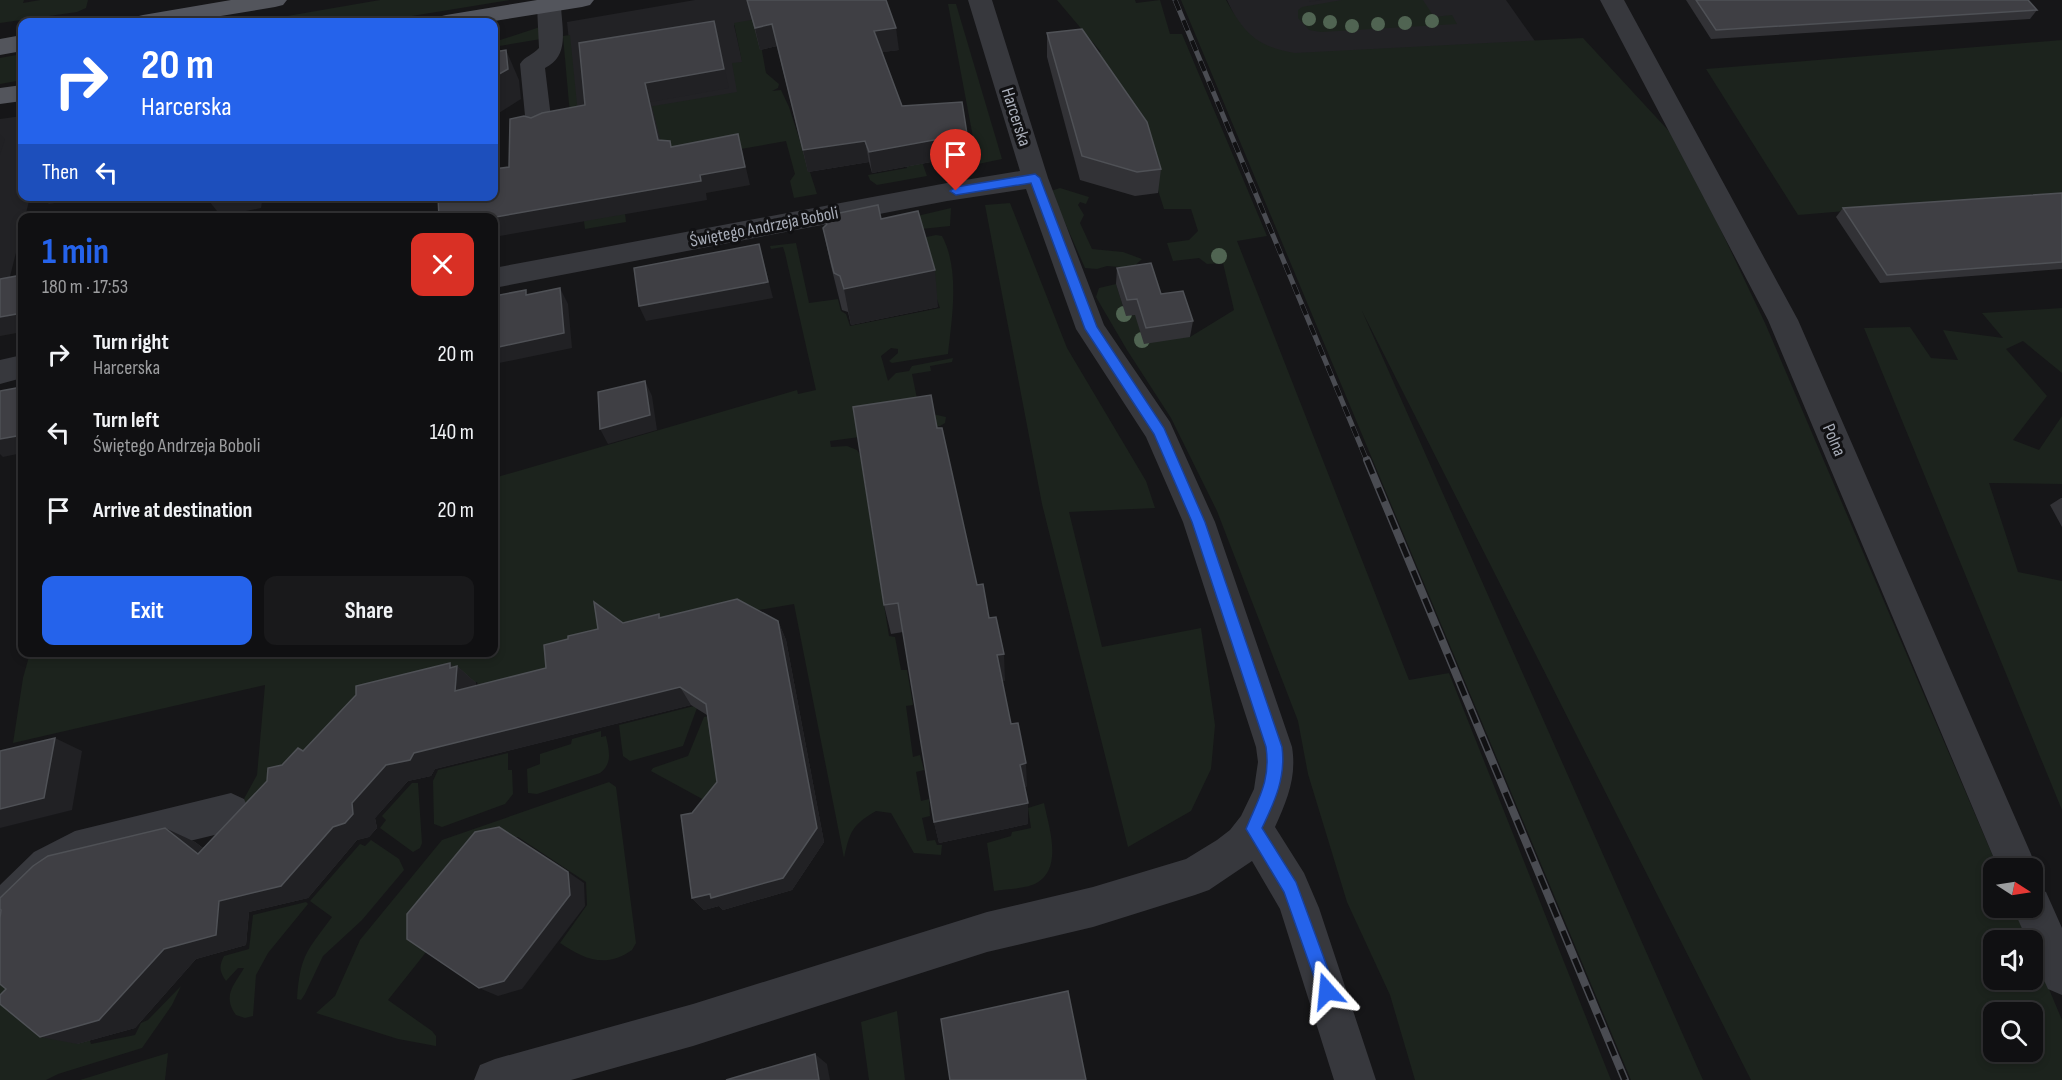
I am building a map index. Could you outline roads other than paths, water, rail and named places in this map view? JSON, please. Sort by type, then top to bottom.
[{"type":"main road","points":[[168,18],[275,0]]},
{"type":"main road","points":[[472,18],[582,0]]},
{"type":"main road","points":[[200,18],[224,9]]},
{"type":"main road","points":[[0,47],[18,44]]},
{"type":"main road","points":[[0,96],[18,94]]},
{"type":"street","name":"Harcerska","points":[[495,1080],[693,1025],[987,932],[1094,908],[1195,876],[1231,854],[1244,843],[1254,829],[1269,798],[1275,777],[1276,762],[1269,728],[1199,522],[1160,431],[1091,329],[1035,178],[980,0]]},
{"type":"street","name":"Polna","points":[[1601,0],[1619,12],[1783,320],[2013,858]]},
{"type":"street","points":[[539,126],[522,65],[543,59],[551,49],[549,6]]},
{"type":"street","name":"Świętego Andrzeja Boboli","points":[[498,277],[947,192],[1035,178]]},
{"type":"street","points":[[0,372],[18,368]]},
{"type":"street","points":[[0,916],[32,880],[48,866],[75,850],[231,812]]},
{"type":"street","points":[[1254,829],[1290,887],[1299,908],[1356,1080]]},
{"type":"street","points":[[2037,918],[2062,975]]},
{"type":"railway","points":[[1175,0],[1367,461]]},
{"type":"railway","points":[[1367,460],[1625,1080]]}]
